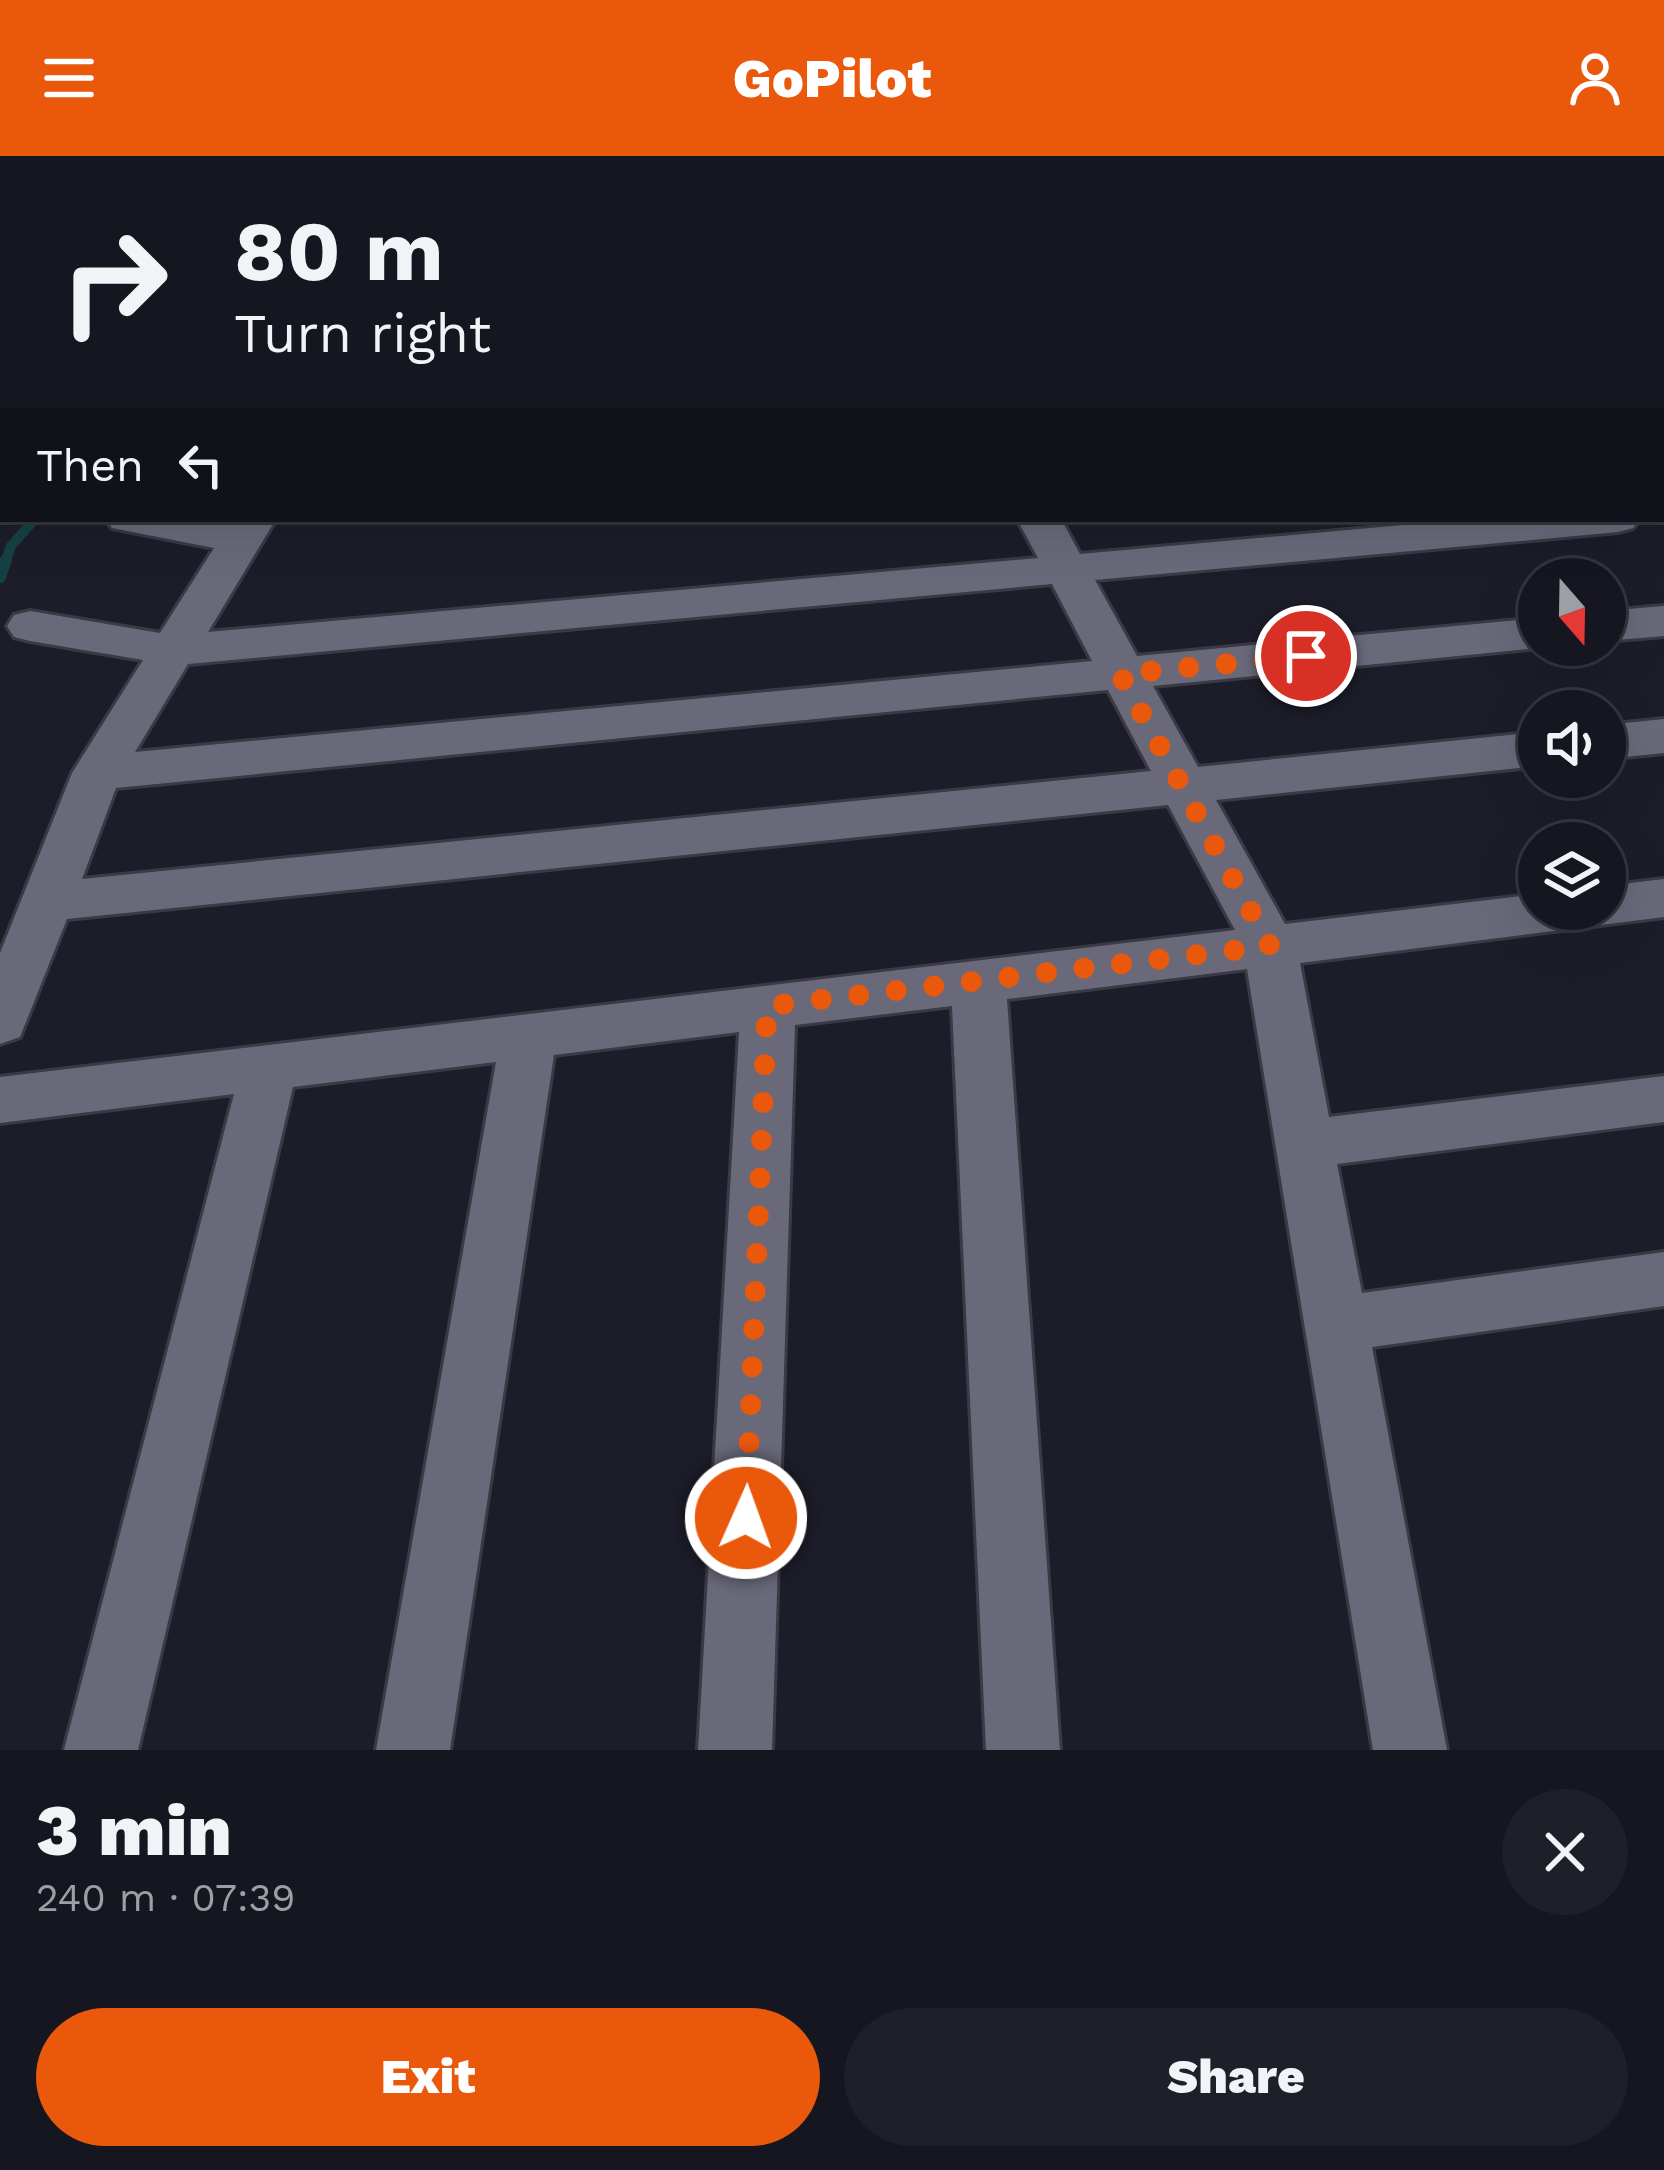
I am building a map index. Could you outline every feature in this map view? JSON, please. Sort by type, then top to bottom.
[{"type":"street","points":[[0,1022],[97,773],[248,530],[161,522]]},
{"type":"street","points":[[1041,522],[1270,946],[1410,1750]]},
{"type":"street","points":[[30,626],[173,650],[1585,522]]},
{"type":"street","points":[[1626,624],[1664,621]]},
{"type":"street","points":[[97,773],[1518,635]]},
{"type":"street","points":[[1626,740],[1664,736]]},
{"type":"street","points":[[47,902],[1518,751]]},
{"type":"street","points":[[1626,903],[1664,898]]},
{"type":"street","points":[[0,1100],[1518,916]]},
{"type":"street","points":[[978,981],[1023,1750]]},
{"type":"street","points":[[735,1750],[767,1006]]},
{"type":"street","points":[[412,1750],[529,1035]]},
{"type":"street","points":[[101,1750],[269,1066]]},
{"type":"street","points":[[1305,1144],[1664,1099]]},
{"type":"street","points":[[1337,1324],[1664,1280]]},
{"type":"waterway","points":[[5,563],[11,546],[32,522]]},
{"type":"waterway","points":[[0,577],[6,560]]},
{"type":"route","points":[[746,1518],[767,1006],[1270,946],[1120,674],[1306,656]]}]
